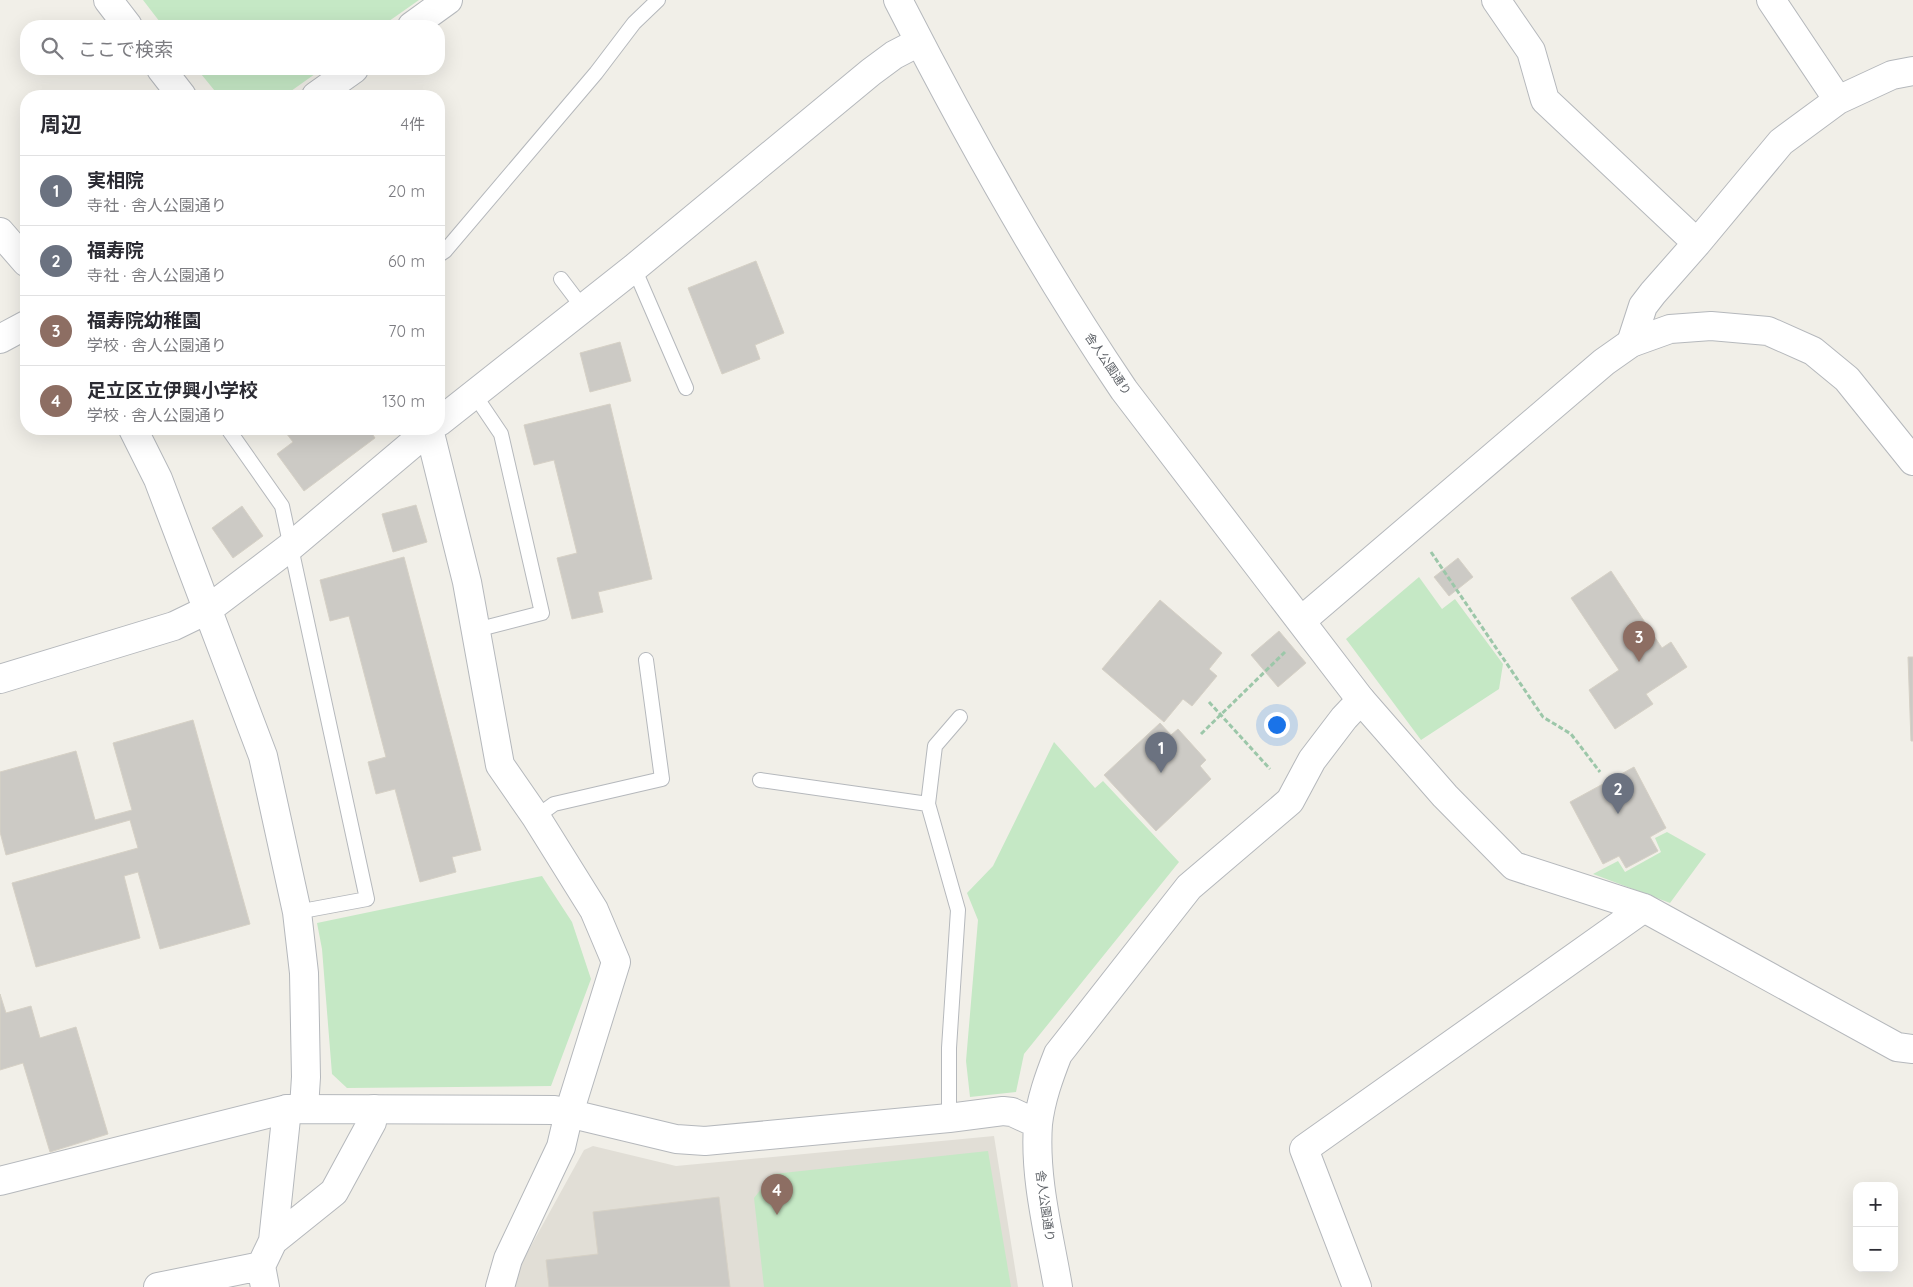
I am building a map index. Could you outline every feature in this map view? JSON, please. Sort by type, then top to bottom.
[{"type":"street","points":[[108,0],[123,20]]},
{"type":"street","points":[[420,20],[448,0]]},
{"type":"street","name":"舎人公園通り","points":[[898,0],[936,75],[1031,241],[1089,338],[1124,390],[1361,700],[1452,803],[1514,866],[1644,908],[1898,1047],[1913,1049]]},
{"type":"street","points":[[1496,0],[1531,51],[1545,100],[1697,243]]},
{"type":"street","points":[[1770,0],[1838,100]]},
{"type":"street","points":[[445,417],[634,268],[871,72],[894,55],[919,42]]},
{"type":"street","points":[[1631,343],[1643,306],[1781,142],[1838,100],[1892,75],[1913,71]]},
{"type":"street","points":[[166,75],[177,90]]},
{"type":"street","points":[[324,90],[346,75]]},
{"type":"street","points":[[0,232],[20,255]]},
{"type":"street","points":[[1300,621],[1604,362],[1631,343],[1670,329],[1711,326],[1768,331],[1813,351],[1847,379],[1913,461]]},
{"type":"street","points":[[0,339],[20,328]]},
{"type":"street","points":[[137,435],[158,479],[263,756],[297,912],[304,973],[306,1077],[296,1108],[272,1241],[263,1277],[158,1287]]},
{"type":"street","points":[[0,680],[174,626],[207,610],[290,547],[422,435]]},
{"type":"street","points":[[430,435],[467,582],[500,765],[536,817],[594,910],[616,962],[569,1113],[561,1147],[508,1259],[500,1287]]},
{"type":"street","name":"舎人公園通り","points":[[1058,1287],[1039,1170],[1038,1124],[1045,1085],[1058,1054],[1189,888],[1290,801],[1312,760],[1344,718],[1361,700]]},
{"type":"street","points":[[1357,1287],[1304,1149],[1644,908]]},
{"type":"street","points":[[0,1181],[275,1110],[296,1108],[555,1110],[676,1139],[705,1141],[949,1118],[1003,1111],[1012,1112],[1038,1124]]},
{"type":"street","points":[[272,1241],[334,1192],[372,1122],[374,1109]]},
{"type":"lane","points":[[445,250],[596,73],[634,23],[658,0]]},
{"type":"lane","points":[[634,268],[686,388]]},
{"type":"lane","points":[[561,279],[583,308]]},
{"type":"lane","points":[[474,394],[501,434],[542,613],[476,630]]},
{"type":"lane","points":[[232,435],[282,506],[367,899],[297,912]]},
{"type":"lane","points":[[536,817],[554,804],[662,779],[646,660]]},
{"type":"lane","points":[[949,1118],[949,1048],[958,910],[928,804],[935,746],[960,717]]},
{"type":"lane","points":[[760,780],[928,804]]},
{"type":"path","points":[[1431,551],[1543,717],[1572,734],[1600,772]]},
{"type":"path","points":[[1201,734],[1291,647]]},
{"type":"path","points":[[1209,702],[1293,796]]},
{"type":"shaded area","points":[[994,1136],[1018,1287],[515,1287],[521,1264],[584,1150],[593,1146],[676,1166]]},
{"type":"green space","points":[[143,0],[419,0],[391,20],[158,20]]},
{"type":"green space","points":[[202,75],[314,75],[292,90],[214,90]]},
{"type":"green space","points":[[1419,577],[1442,609],[1455,599],[1503,664],[1499,689],[1421,740],[1346,639]]},
{"type":"green space","points":[[1054,742],[1095,788],[1103,781],[1179,862],[1024,1054],[1016,1092],[970,1097],[966,1061],[978,920],[967,893],[993,866]]},
{"type":"green space","points":[[1667,832],[1706,854],[1670,903],[1593,874],[1618,861],[1625,872],[1661,852],[1655,838]]},
{"type":"green space","points":[[542,876],[572,922],[591,979],[551,1086],[347,1088],[332,1074],[322,949],[317,923]]},
{"type":"green space","points":[[988,1151],[1011,1287],[764,1287],[754,1198],[773,1174]]},
{"type":"building","points":[[756,261],[784,333],[755,345],[760,359],[722,374],[688,288]]},
{"type":"building","points":[[620,342],[631,381],[590,392],[580,353]]},
{"type":"building","points":[[610,404],[652,579],[598,592],[603,612],[572,619],[557,558],[577,553],[554,460],[534,465],[524,425]]},
{"type":"building","points":[[288,435],[373,435],[375,438],[304,491],[277,454],[293,442]]},
{"type":"building","points":[[416,505],[427,542],[393,552],[382,514]]},
{"type":"building","points":[[242,506],[263,536],[233,558],[212,528]]},
{"type":"building","points":[[404,557],[481,850],[452,857],[456,872],[420,882],[395,789],[376,794],[368,762],[386,757],[349,616],[330,621],[320,580]]},
{"type":"building","points":[[1458,558],[1473,577],[1449,596],[1434,577]]},
{"type":"building","points":[[1611,571],[1662,648],[1671,642],[1687,667],[1646,694],[1653,704],[1615,729],[1589,690],[1619,670],[1571,598]]},
{"type":"building","points":[[1160,600],[1222,653],[1209,669],[1217,676],[1192,706],[1183,699],[1164,722],[1102,669]]},
{"type":"building","points":[[1279,631],[1306,663],[1278,687],[1251,655]]},
{"type":"building","points":[[1908,657],[1913,657],[1913,741],[1911,741]]},
{"type":"building","points":[[193,720],[250,924],[160,949],[138,872],[124,876],[140,938],[36,967],[12,883],[138,848],[130,820],[6,855],[0,832],[0,772],[76,751],[95,820],[132,810],[113,743]]},
{"type":"building","points":[[1160,723],[1171,735],[1178,729],[1206,760],[1200,766],[1211,779],[1156,831],[1104,775]]},
{"type":"building","points":[[1634,767],[1666,828],[1650,837],[1658,851],[1626,868],[1619,856],[1603,864],[1570,802]]},
{"type":"building","points":[[0,994],[6,1013],[31,1006],[40,1038],[76,1027],[108,1134],[50,1152],[23,1063],[0,1070]]},
{"type":"building","points":[[719,1197],[730,1287],[549,1287],[546,1260],[598,1254],[593,1212]]},
{"type":"place","name":"福寿院幼稚園","points":[[1639,662]]},
{"type":"place","name":"実相院","points":[[1161,773]]},
{"type":"place","name":"福寿院","points":[[1618,814]]},
{"type":"place","name":"足立区立伊興小学校","points":[[777,1215]]}]
